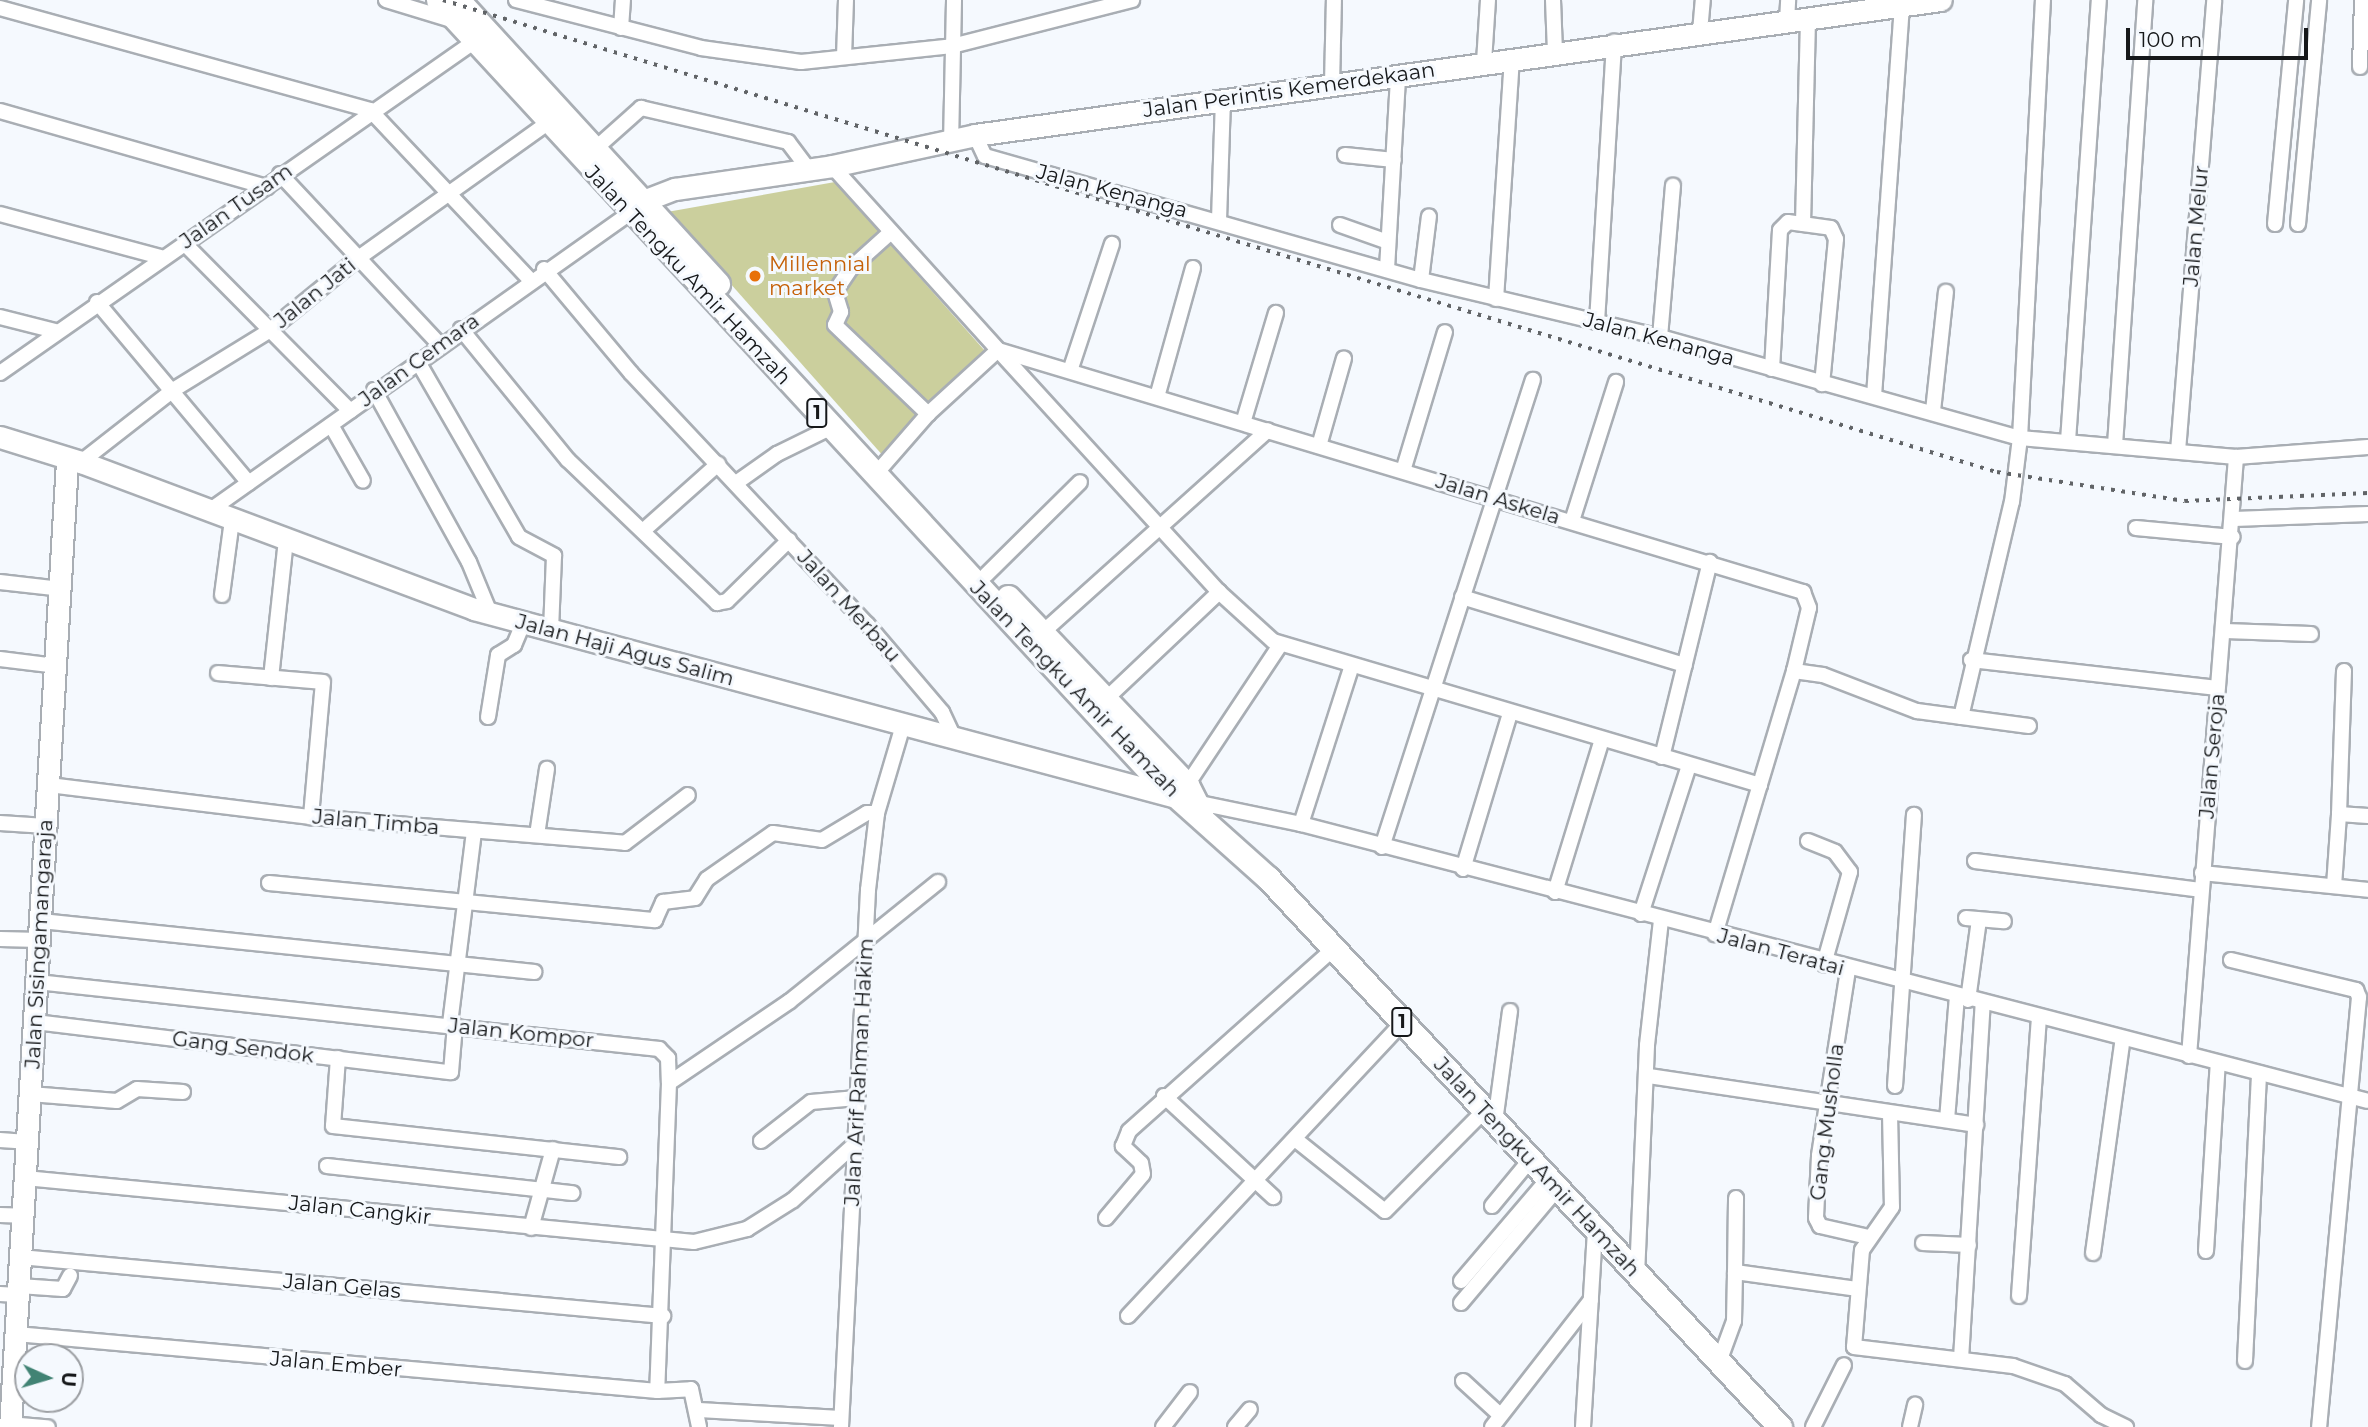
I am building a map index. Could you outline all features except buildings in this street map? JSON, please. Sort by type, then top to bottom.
[{"type":"main road","name":"Jalan Tengku Amir Hamzah","points":[[438,0],[457,11],[595,149],[636,207],[830,428],[878,471],[1043,632],[1106,699],[1191,801]]},
{"type":"main road","name":"Jalan Tengku Amir Hamzah","points":[[457,11],[475,41],[548,123],[636,207],[878,471],[1333,949],[1780,1427]]},
{"type":"street","points":[[386,0],[457,11]]},
{"type":"street","points":[[516,0],[701,48],[801,62],[952,46],[1132,0]]},
{"type":"street","points":[[621,28],[623,0]]},
{"type":"street","points":[[844,57],[846,0]]},
{"type":"street","points":[[951,144],[954,0]]},
{"type":"street","points":[[1332,85],[1334,0]]},
{"type":"street","points":[[1484,62],[1488,0]]},
{"type":"street","points":[[1553,0],[1555,51]]},
{"type":"street","points":[[1700,32],[1703,0]]},
{"type":"street","points":[[1787,22],[1788,0]]},
{"type":"street","name":"Jalan Perintis Kemerdekaan","points":[[636,207],[675,189],[832,166],[951,144],[975,135],[1223,98],[1398,76],[1614,42],[1808,19],[1838,7],[1902,6],[1941,0]]},
{"type":"street","points":[[1961,717],[1971,660],[2012,502],[2021,438],[2043,0]]},
{"type":"street","points":[[2068,441],[2099,0]]},
{"type":"street","points":[[2115,445],[2145,0]]},
{"type":"street","name":"Jalan Melur","points":[[2178,451],[2214,0]]},
{"type":"street","points":[[2275,224],[2296,0]]},
{"type":"street","points":[[2298,224],[2319,0]]},
{"type":"street","points":[[2360,67],[2362,0]]},
{"type":"street","points":[[1874,396],[1902,6]]},
{"type":"street","points":[[0,8],[370,110],[530,279]]},
{"type":"street","points":[[1803,224],[1808,19]]},
{"type":"street","name":"Jalan Tusam","points":[[0,373],[160,257],[185,244],[267,187],[370,110],[475,41]]},
{"type":"street","points":[[1597,322],[1614,42]]},
{"type":"street","points":[[1496,299],[1512,59]]},
{"type":"street","points":[[1387,269],[1398,76]]},
{"type":"street","points":[[1219,220],[1223,98]]},
{"type":"street","points":[[595,149],[641,108],[788,142],[808,169]]},
{"type":"street","points":[[0,111],[267,187]]},
{"type":"street","name":"Jalan Jati","points":[[74,462],[173,390],[268,331],[357,259],[548,123]]},
{"type":"street","name":"Jalan Kenanga","points":[[975,135],[985,156],[1421,279],[1660,337],[1933,411],[2021,438],[2236,457],[2368,447]]},
{"type":"street","points":[[1345,155],[1394,160]]},
{"type":"street","points":[[832,166],[1163,527],[1219,592],[1280,645],[1351,668],[1760,785]]},
{"type":"street","points":[[281,174],[357,259],[439,344]]},
{"type":"street","points":[[1660,337],[1673,186]]},
{"type":"street","name":"Jalan Cemara","points":[[209,511],[331,425],[374,390],[636,207]]},
{"type":"street","points":[[0,214],[160,257]]},
{"type":"street","points":[[1421,279],[1429,216]]},
{"type":"street","points":[[1772,369],[1780,230],[1788,222],[1803,224],[1836,233],[1822,383]]},
{"type":"street","points":[[1340,225],[1388,242]]},
{"type":"street","points":[[891,232],[851,268],[835,292],[841,312],[835,325],[928,414]]},
{"type":"street","points":[[185,244],[268,331],[350,411]]},
{"type":"street","points":[[1070,371],[1112,244]]},
{"type":"street","points":[[1157,397],[1193,268]]},
{"type":"street","name":"Jalan Merbau","points":[[544,269],[631,373],[789,540],[934,702],[953,736]]},
{"type":"street","points":[[1933,411],[1946,292]]},
{"type":"street","points":[[97,302],[249,482]]},
{"type":"street","points":[[1243,423],[1276,313]]},
{"type":"street","points":[[0,317],[55,331]]},
{"type":"street","points":[[461,329],[568,460],[723,604],[789,540]]},
{"type":"street","points":[[1403,471],[1445,332]]},
{"type":"street","points":[[878,471],[928,414],[998,350]]},
{"type":"street","name":"Jalan Askela","points":[[998,350],[1710,562],[1806,595],[1809,608],[1794,671],[1715,934]]},
{"type":"street","points":[[1319,446],[1345,358]]},
{"type":"street","points":[[417,360],[519,537],[554,556],[551,632]]},
{"type":"street","points":[[1382,847],[1533,380]]},
{"type":"street","points":[[1572,521],[1616,382]]},
{"type":"street","points":[[374,390],[469,562],[489,614]]},
{"type":"street","points":[[331,425],[363,481]]},
{"type":"street","points":[[736,483],[777,454],[830,428]]},
{"type":"street","points":[[1043,632],[1268,430]]},
{"type":"street","name":"Jalan Haji Agus Salim","points":[[0,437],[489,614],[904,722],[1191,801]]},
{"type":"street","name":"Jalan Seroja","points":[[2189,1056],[2217,688],[2233,537],[2236,457]]},
{"type":"street","name":"Jalan Sisingamangaraja","points":[[10,1425],[7,1374],[16,1334],[12,1292],[20,1257],[61,589],[74,462]]},
{"type":"street","points":[[645,529],[718,464]]},
{"type":"street","points":[[986,575],[1080,482]]},
{"type":"street","points":[[2234,519],[2368,514]]},
{"type":"street","points":[[222,595],[232,520]]},
{"type":"street","points":[[2136,528],[2233,537]]},
{"type":"street","points":[[271,678],[286,539]]},
{"type":"street","points":[[1662,757],[1710,562]]},
{"type":"street","points":[[0,582],[61,589]]},
{"type":"street","points":[[1106,699],[1219,592]]},
{"type":"street","points":[[1462,597],[1685,665]]},
{"type":"street","points":[[488,717],[498,655],[514,645],[523,624]]},
{"type":"street","points":[[2225,631],[2311,634]]},
{"type":"street","points":[[1191,801],[1280,645]]},
{"type":"street","points":[[0,659],[56,666]]},
{"type":"street","points":[[1971,660],[2217,688]]},
{"type":"street","points":[[1301,824],[1351,668]]},
{"type":"street","points":[[1794,671],[1823,675],[1917,711],[2029,726]]},
{"type":"street","points":[[2334,886],[2344,671]]},
{"type":"street","points":[[218,673],[323,682],[311,817]]},
{"type":"street","points":[[1463,869],[1510,713]]},
{"type":"street","name":"Jalan Arif Rahman Hakim","points":[[841,1422],[865,937],[877,813],[904,722]]},
{"type":"street","points":[[1555,892],[1602,739]]},
{"type":"street","points":[[1641,914],[1689,765]]},
{"type":"street","points":[[537,835],[547,769]]},
{"type":"street","name":"Jalan Timba","points":[[49,785],[311,817],[629,843],[688,796]]},
{"type":"street","name":"Jalan Teratai","points":[[1191,801],[1301,824],[1824,964],[2368,1101]]},
{"type":"street","points":[[269,883],[464,904],[656,920],[663,902],[695,898],[707,879],[773,833],[822,840],[867,813],[877,813]]},
{"type":"street","points":[[2339,814],[2368,816]]},
{"type":"street","points":[[1895,1086],[1900,983],[1914,815]]},
{"type":"street","points":[[0,823],[46,826]]},
{"type":"street","points":[[453,1025],[456,963],[474,830]]},
{"type":"street","points":[[1808,841],[1835,852],[1850,873],[1824,964]]},
{"type":"street","points":[[1975,861],[2200,890]]},
{"type":"street","points":[[2202,873],[2368,890]]},
{"type":"street","points":[[669,1083],[790,1001],[865,937],[938,882]]},
{"type":"street","points":[[1947,1120],[1972,919],[2004,921]]},
{"type":"street","points":[[1637,1275],[1649,1076],[1647,1045],[1661,920]]},
{"type":"street","points":[[0,939],[40,931],[456,963],[534,972]]},
{"type":"street","points":[[1106,1218],[1143,1174],[1123,1139],[1164,1096],[1333,949]]},
{"type":"street","points":[[2231,960],[2356,990],[2319,1427]]},
{"type":"street","name":"Gang Musholla","points":[[1848,970],[1828,1101],[1817,1223],[1868,1237]]},
{"type":"street","name":"Jalan Kompor","points":[[37,982],[314,1015],[453,1025],[659,1049],[668,1058],[669,1083],[660,1239],[663,1316],[657,1391]]},
{"type":"street","points":[[1961,1359],[1983,1003]]},
{"type":"street","points":[[1295,1139],[1385,1211],[1490,1117],[1510,1011]]},
{"type":"street","points":[[2019,1296],[2039,1017]]},
{"type":"street","name":"Gang Sendok","points":[[35,1022],[451,1072],[453,1025]]},
{"type":"street","points":[[1128,1316],[1402,1023]]},
{"type":"street","points":[[2094,1253],[2123,1038]]},
{"type":"street","points":[[338,1058],[333,1126],[619,1157]]},
{"type":"street","points":[[2206,1251],[2218,1062]]},
{"type":"street","points":[[2245,1361],[2259,1073]]},
{"type":"street","points":[[1649,1076],[1976,1125]]},
{"type":"street","points":[[30,1094],[117,1101],[136,1088],[183,1092]]},
{"type":"street","points":[[1164,1096],[1273,1197]]},
{"type":"street","points":[[761,1140],[811,1102],[857,1098]]},
{"type":"street","points":[[1890,1113],[1892,1207],[1868,1237],[1857,1289],[1856,1350],[2013,1366],[2065,1384],[2101,1415],[2126,1427]]},
{"type":"street","points":[[0,1140],[27,1142]]},
{"type":"street","name":"Jalan Cangkir","points":[[25,1178],[694,1242],[747,1229],[793,1200],[855,1144]]},
{"type":"street","points":[[531,1228],[553,1149]]},
{"type":"street","points":[[1492,1206],[1530,1160]]},
{"type":"street","points":[[327,1166],[573,1193]]},
{"type":"street","points":[[1461,1281],[1552,1184]]},
{"type":"street","points":[[1461,1303],[1552,1184]]},
{"type":"street","points":[[1719,1362],[1734,1321],[1736,1198]]},
{"type":"street","points":[[0,1214],[23,1216]]},
{"type":"street","points":[[1583,1427],[1595,1230]]},
{"type":"street","points":[[1923,1243],[1969,1245]]},
{"type":"street","name":"Jalan Gelas","points":[[20,1257],[663,1316]]},
{"type":"street","points":[[1735,1272],[1857,1289]]},
{"type":"street","points":[[12,1292],[64,1289],[70,1276]]},
{"type":"street","points":[[1463,1381],[1495,1421],[1591,1300]]},
{"type":"street","name":"Jalan Ember","points":[[16,1334],[657,1391],[691,1389],[699,1410]]},
{"type":"street","points":[[1813,1427],[1844,1365]]},
{"type":"street","points":[[1163,1427],[1190,1392]]},
{"type":"street","points":[[1910,1427],[1915,1405]]},
{"type":"street","points":[[1236,1427],[1250,1409]]},
{"type":"street","points":[[699,1427],[699,1410],[841,1422]]},
{"type":"street","points":[[10,1425],[48,1427]]},
{"type":"green space","points":[[835,182],[985,351],[885,458],[667,212]]},
{"type":"railway","points":[[443,0],[1997,472],[2185,501],[2368,493]]},
{"type":"place","name":"Millennial market","points":[[755,276]]}]
